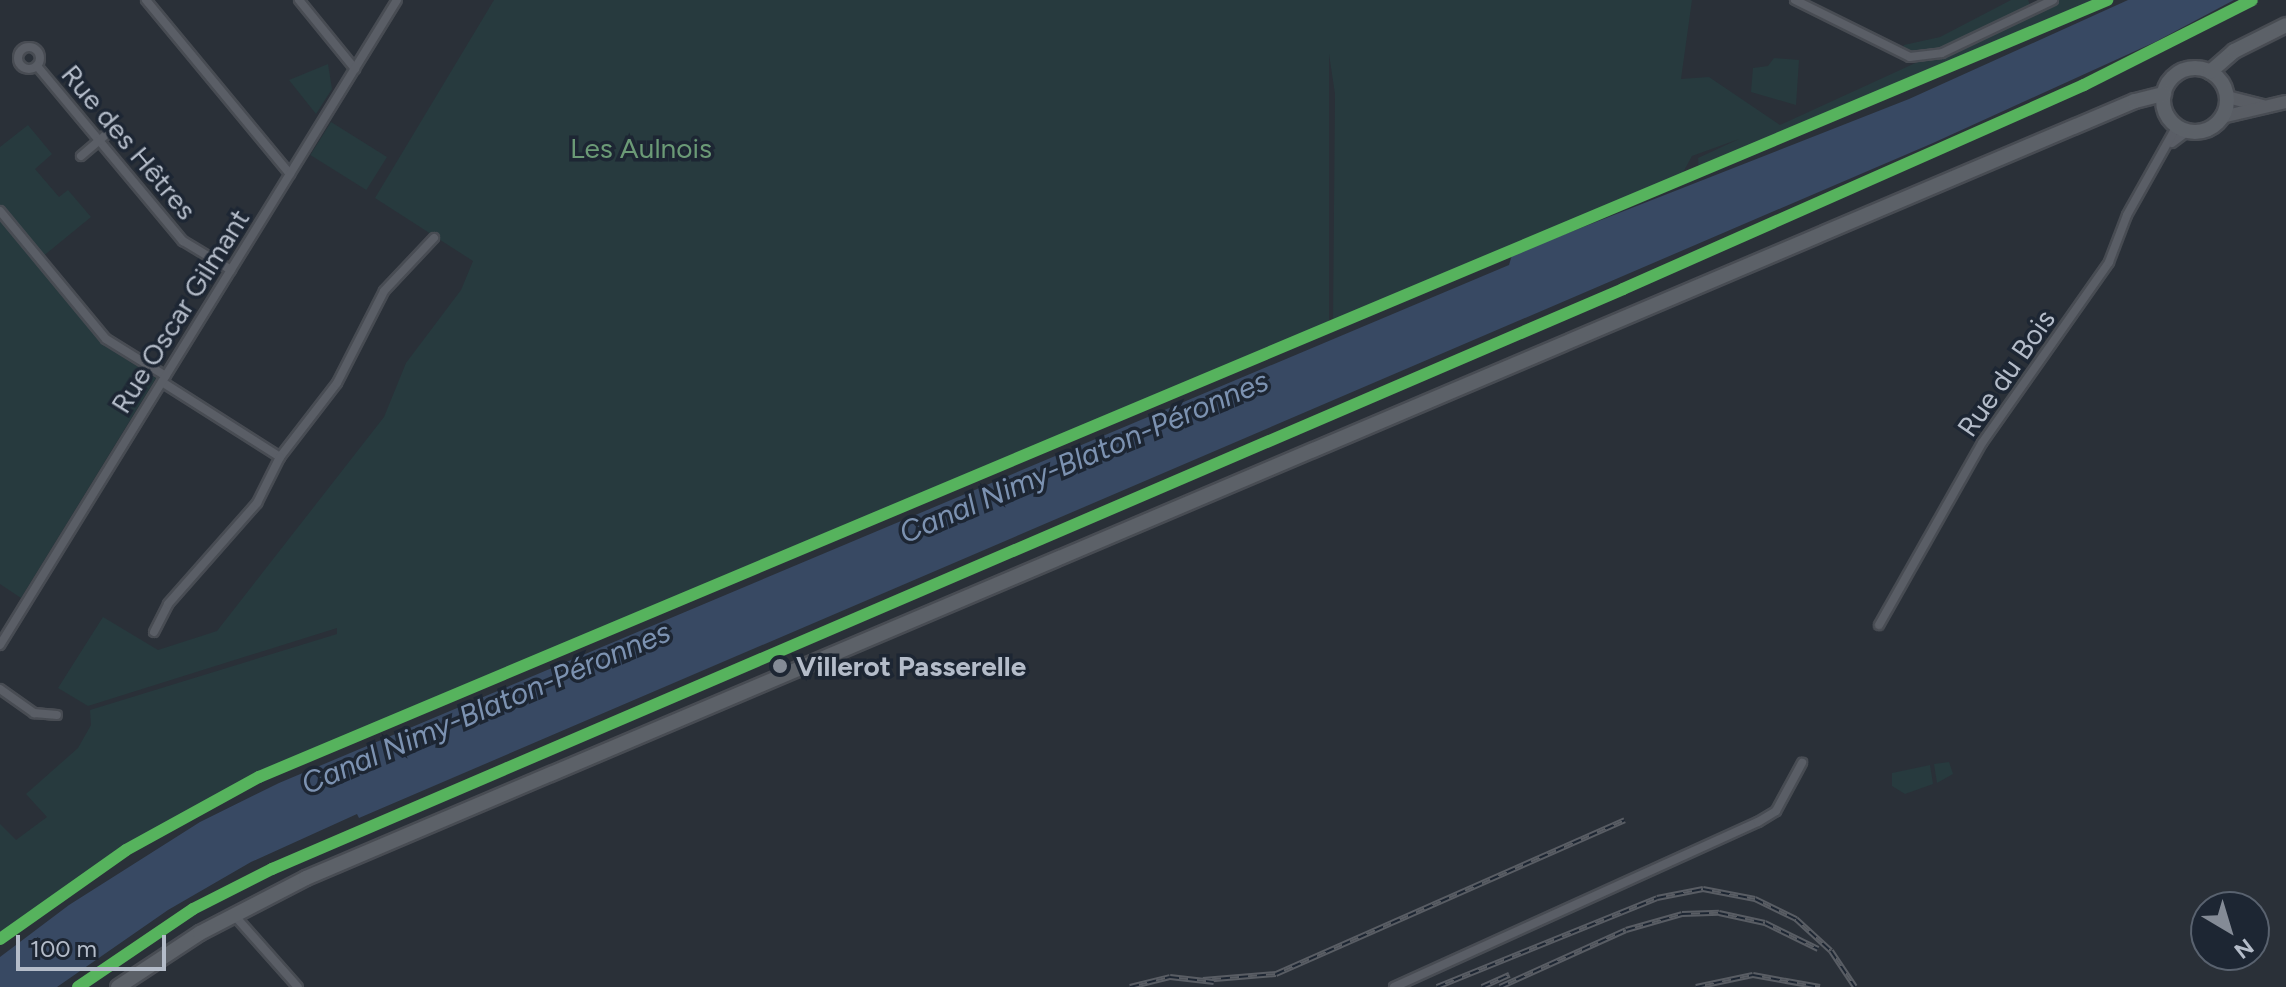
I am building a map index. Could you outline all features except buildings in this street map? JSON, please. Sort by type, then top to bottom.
[{"type":"main road","points":[[118,987],[234,915],[306,878],[2118,109],[2164,94],[2180,72],[2210,72],[2246,45],[2286,25]]},
{"type":"main road","points":[[2118,109],[2150,108],[2166,114],[2182,129],[2210,128],[2222,117],[2229,68],[2246,45]]},
{"type":"main road","points":[[2210,72],[2226,94]]},
{"type":"main road","points":[[2164,94],[2166,114]]},
{"type":"street","points":[[146,0],[290,174]]},
{"type":"street","points":[[299,0],[355,69]]},
{"type":"street","name":"Rue Oscar Gilmant","points":[[0,645],[397,0]]},
{"type":"street","points":[[1795,0],[1898,54],[1924,57],[2053,0]]},
{"type":"street","name":"Rue des Hêtres","points":[[37,66],[183,241],[231,270]]},
{"type":"street","points":[[2226,94],[2242,105],[2266,106]]},
{"type":"street","points":[[2222,117],[2286,102]]},
{"type":"street","points":[[81,156],[115,127]]},
{"type":"street","name":"Rue du Bois","points":[[1879,625],[1982,443],[2109,262],[2127,215],[2168,146],[2182,129]]},
{"type":"street","points":[[0,211],[106,339],[280,457]]},
{"type":"street","points":[[154,632],[168,604],[257,503],[280,457],[337,383],[384,291],[434,238]]},
{"type":"street","points":[[0,689],[34,713],[57,715]]},
{"type":"street","points":[[1394,987],[1758,822],[1776,811],[1802,763]]},
{"type":"street","points":[[234,915],[298,987]]},
{"type":"green space","name":"Les Aulnois","points":[[494,0],[1692,0],[1681,79],[1709,77],[1780,125],[2053,0],[2107,0],[1699,171],[1698,158],[1739,139],[1692,156],[1681,176],[1333,323],[1335,94],[1329,54],[1329,324],[277,765],[125,844],[0,933],[0,824],[16,840],[47,817],[26,794],[78,748],[91,725],[90,710],[337,634],[337,628],[88,706],[58,688],[103,617],[158,650],[217,631],[384,417],[406,363],[461,290],[473,261],[375,198]]},
{"type":"green space","points":[[2011,0],[2028,0],[2031,7],[1949,46],[1920,53],[1902,51],[1904,45],[1940,37]]},
{"type":"green space","points":[[1774,58],[1799,60],[1796,105],[1751,92],[1753,68],[1768,66]]},
{"type":"green space","points":[[328,64],[332,89],[316,114],[289,80]]},
{"type":"green space","points":[[331,122],[387,157],[366,190],[310,155]]},
{"type":"green space","points":[[28,125],[52,154],[35,169],[59,197],[68,190],[91,217],[36,262],[105,346],[156,378],[21,598],[0,584],[0,147]]},
{"type":"green space","points":[[1949,762],[1953,774],[1937,783],[1934,764]]},
{"type":"green space","points":[[1930,765],[1933,784],[1905,794],[1892,786],[1892,773]]},
{"type":"water","name":"Canal Nimy-Blaton-Péronnes","points":[[2128,0],[2234,0],[2155,42],[1933,143],[359,818],[357,814],[251,862],[168,910],[57,987],[0,987],[0,957],[69,905],[200,822],[279,783],[1509,265],[1512,255],[1909,99]]},
{"type":"railway","points":[[1203,980],[1276,974],[1625,820]]},
{"type":"railway","points":[[1437,987],[1657,898],[1703,889],[1755,899],[1796,919],[1831,951],[1855,987]]},
{"type":"railway","points":[[1500,987],[1626,930],[1682,914],[1719,913],[1765,923],[1818,949]]},
{"type":"railway","points":[[1482,987],[1509,975]]},
{"type":"railway","points":[[1696,987],[1753,975],[1820,987]]},
{"type":"railway","points":[[1130,987],[1170,977],[1214,982]]},
{"type":"cycle path","points":[[0,939],[126,850],[259,777],[2107,0]]},
{"type":"cycle path","points":[[78,987],[193,909],[272,869],[1623,289],[2084,85],[2252,0]]},
{"type":"place","name":"Villerot Passerelle","points":[[780,666]]}]
